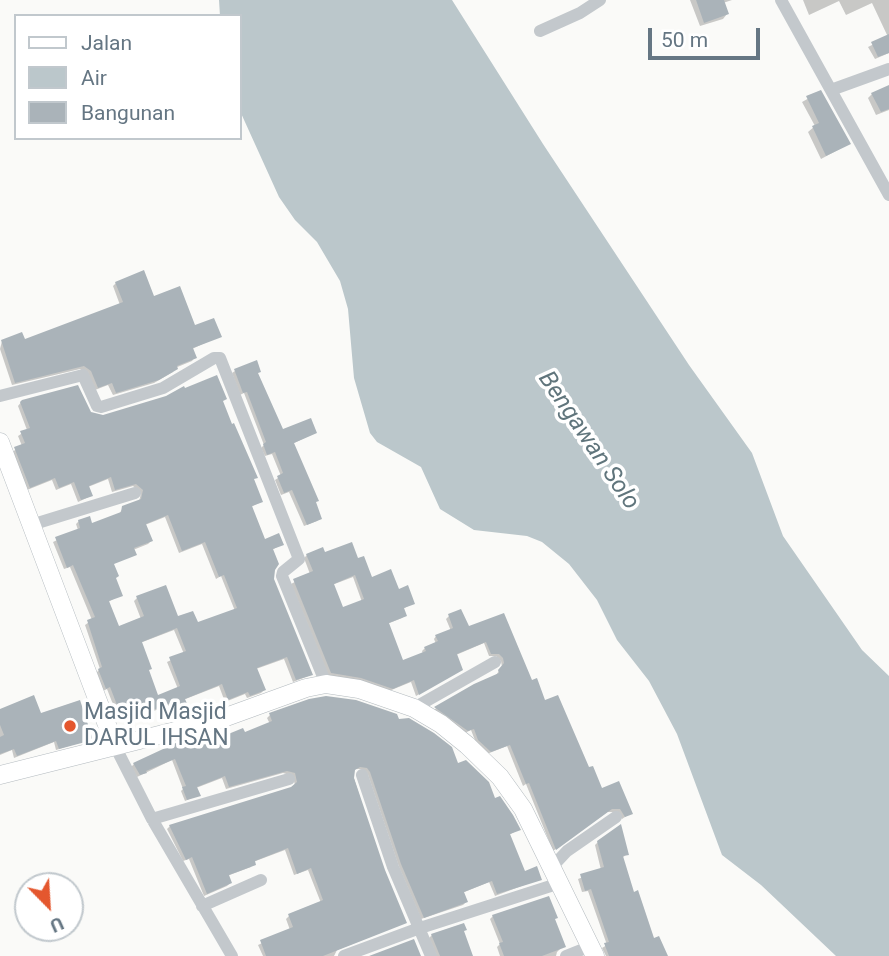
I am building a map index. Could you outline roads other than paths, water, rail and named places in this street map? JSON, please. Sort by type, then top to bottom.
[{"type":"street","points":[[540,31],[580,13],[600,0]]},
{"type":"street","points":[[781,0],[889,195]]},
{"type":"street","points":[[831,90],[889,69]]},
{"type":"street","points":[[0,396],[83,375],[97,406],[101,407],[163,388],[214,358],[220,358],[299,559],[282,573],[326,684]]},
{"type":"street","points":[[0,442],[115,746],[152,819],[232,956]]},
{"type":"street","points":[[32,525],[135,492]]},
{"type":"street","points":[[414,708],[495,662]]},
{"type":"street","points":[[0,775],[215,721],[306,688],[326,684],[359,689],[414,708],[459,738],[500,777],[523,809],[593,951],[566,956]]},
{"type":"street","points":[[362,775],[393,867],[417,929],[431,956]]},
{"type":"street","points":[[152,819],[289,779]]},
{"type":"street","points":[[552,867],[573,846],[616,817]]},
{"type":"street","points":[[202,906],[261,880]]},
{"type":"street","points":[[344,956],[417,929],[560,883]]},
{"type":"water","name":"Bengawan Solo","points":[[219,0],[452,0],[689,365],[752,453],[783,536],[862,650],[889,676],[889,956],[836,956],[761,885],[722,855],[677,734],[649,681],[617,640],[597,600],[569,564],[542,542],[527,536],[474,530],[440,509],[421,467],[377,442],[370,433],[354,378],[348,309],[340,281],[317,242],[295,220],[279,197],[242,115],[242,14],[220,14]]},
{"type":"place","name":"Masjid Masjid DARUL IHSAN","points":[[70,726]]}]
